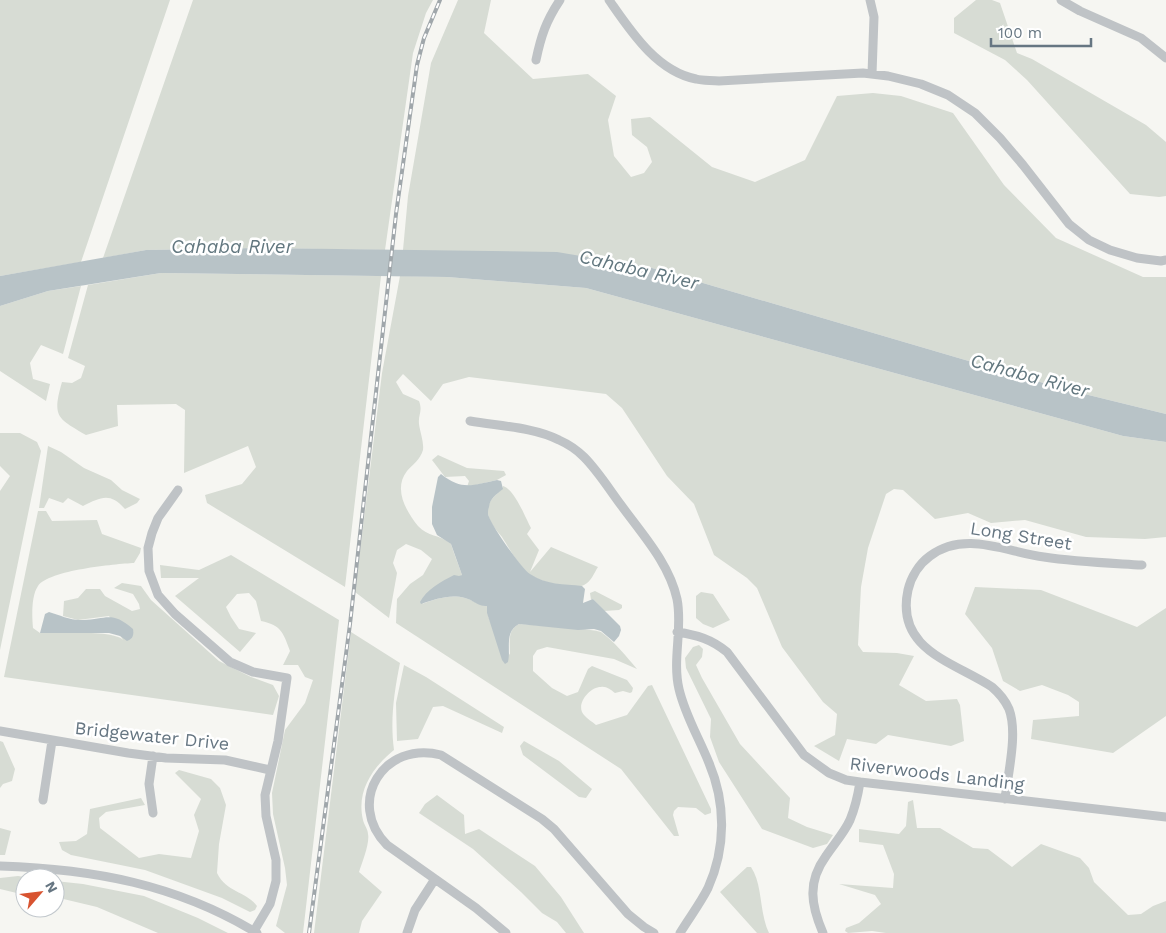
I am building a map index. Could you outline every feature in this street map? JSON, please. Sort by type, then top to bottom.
[{"type":"street","points":[[536,60],[540,37],[545,24],[560,0]]},
{"type":"street","points":[[608,0],[630,30],[650,52],[679,73],[696,79],[719,81],[863,73],[888,76],[921,84],[948,95],[975,113],[1000,138],[1069,224],[1090,240],[1110,250],[1137,258],[1166,260]]},
{"type":"street","points":[[870,0],[874,17],[872,74]]},
{"type":"street","points":[[1061,0],[1080,12],[1141,38],[1166,58]]},
{"type":"street","points":[[470,421],[547,435],[565,443],[583,456],[660,559],[669,574],[677,600],[676,668],[678,688],[716,782],[722,811],[720,851],[714,873],[702,899],[680,933]]},
{"type":"street","points":[[0,866],[87,872],[143,884],[192,900],[256,932],[270,904],[276,881],[276,860],[265,806],[266,787],[279,736],[287,678],[253,672],[230,662],[168,608],[158,595],[151,578],[148,557],[150,538],[158,518],[178,490]]},
{"type":"street","name":"Long Street","points":[[1005,799],[1013,729],[1009,709],[1005,701],[992,687],[934,655],[921,644],[911,627],[906,610],[909,586],[916,572],[926,559],[938,550],[961,543],[977,544],[1061,560],[1142,565]]},
{"type":"street","name":"Riverwoods Landing","points":[[677,632],[703,637],[721,647],[733,660],[804,756],[829,774],[846,780],[860,782],[1166,816]]},
{"type":"street","name":"Bridgewater Drive","points":[[0,732],[153,756],[225,760],[270,770]]},
{"type":"street","points":[[43,800],[52,741]]},
{"type":"street","points":[[506,933],[476,908],[387,845],[374,828],[370,815],[371,792],[380,774],[393,761],[416,752],[434,753],[451,760],[542,819],[562,836],[628,914],[636,922],[654,933]]},
{"type":"street","points":[[153,756],[149,784],[153,813]]},
{"type":"street","points":[[822,933],[813,908],[814,883],[822,862],[850,821],[860,782]]},
{"type":"street","points":[[407,933],[415,910],[436,879]]},
{"type":"shaded area","points":[[0,0],[170,0],[81,262],[0,276]]},
{"type":"shaded area","points":[[193,0],[433,0],[426,13],[413,53],[385,250],[261,248],[146,250],[103,258]]},
{"type":"shaded area","points":[[458,0],[491,0],[484,33],[533,79],[588,74],[616,96],[608,120],[614,156],[631,177],[644,173],[652,162],[647,147],[632,135],[631,119],[650,117],[712,167],[755,182],[805,160],[837,96],[873,93],[901,96],[953,113],[1004,185],[1056,238],[1143,277],[1166,277],[1166,414],[1064,389],[652,268],[403,250],[408,196],[431,63]]},
{"type":"shaded area","points":[[976,0],[992,0],[1000,3],[1017,53],[1032,59],[1146,125],[1166,142],[1166,196],[1130,194],[1027,80],[1005,60],[954,33],[954,18]]},
{"type":"shaded area","points":[[161,273],[381,276],[345,587],[207,503],[205,495],[242,484],[256,467],[248,446],[184,473],[185,410],[176,404],[117,405],[118,426],[86,435],[63,420],[59,415],[57,403],[62,382],[72,383],[81,378],[85,366],[68,358],[88,285]]},
{"type":"shaded area","points":[[400,276],[447,277],[586,288],[1123,436],[1166,442],[1166,537],[1145,539],[1086,537],[1025,520],[991,523],[968,513],[935,519],[903,490],[894,489],[886,494],[868,548],[861,587],[858,645],[863,652],[897,653],[914,656],[899,685],[926,701],[957,699],[960,705],[964,741],[951,746],[888,735],[876,744],[847,739],[839,761],[814,746],[835,735],[837,714],[823,702],[782,647],[757,588],[747,578],[714,555],[694,504],[667,476],[622,408],[606,394],[469,377],[443,384],[431,401],[403,374],[396,382],[403,394],[419,401],[421,408],[419,424],[423,450],[420,457],[403,478],[401,492],[403,500],[409,514],[422,530],[451,544],[462,575],[422,604],[448,597],[459,597],[487,606],[487,612],[492,625],[510,655],[511,633],[519,624],[597,631],[611,640],[637,669],[614,659],[547,647],[537,650],[533,656],[533,671],[552,688],[567,696],[578,692],[588,669],[592,666],[627,680],[633,688],[630,693],[623,691],[615,693],[601,687],[592,690],[585,697],[581,706],[582,711],[596,725],[627,715],[648,686],[652,685],[711,809],[711,813],[705,815],[696,808],[678,807],[673,815],[679,836],[674,836],[621,769],[396,623],[397,599],[410,584],[423,575],[432,559],[421,550],[406,544],[397,550],[393,563],[397,573],[389,618],[355,592],[382,373]]},
{"type":"shaded area","points":[[81,286],[63,354],[41,345],[30,363],[33,379],[50,384],[46,401],[0,371],[0,306],[48,291]]},
{"type":"shaded area","points":[[0,433],[20,433],[37,442],[41,451],[0,650],[0,491],[10,476],[0,466]]},
{"type":"shaded area","points":[[48,446],[61,452],[84,468],[111,480],[122,490],[140,499],[137,503],[125,509],[110,498],[95,500],[83,506],[68,498],[63,503],[49,498],[44,508],[39,508]]},
{"type":"shaded area","points":[[438,455],[467,468],[504,471],[506,475],[497,480],[467,487],[469,481],[465,476],[445,477],[432,460]]},
{"type":"shaded area","points":[[503,486],[512,493],[519,504],[531,528],[527,534],[539,550],[530,572],[551,547],[598,567],[589,582],[573,587],[540,580],[525,571],[489,517],[488,506]]},
{"type":"shaded area","points":[[38,511],[46,511],[52,521],[97,520],[102,534],[141,548],[134,563],[83,569],[45,580],[38,586],[34,595],[33,628],[40,633],[97,633],[118,637],[123,640],[109,616],[78,620],[63,616],[64,601],[78,598],[86,589],[100,589],[105,596],[132,611],[140,609],[133,594],[114,588],[122,583],[141,586],[151,600],[219,661],[251,677],[273,685],[279,696],[273,715],[4,677]]},
{"type":"shaded area","points":[[231,555],[339,620],[303,933],[285,933],[276,926],[287,885],[273,814],[272,793],[285,730],[305,703],[313,680],[305,677],[298,665],[283,665],[290,651],[285,639],[277,627],[261,621],[256,601],[249,593],[237,594],[226,607],[239,629],[256,633],[240,652],[175,596],[199,578],[161,578],[160,565],[199,570]]},
{"type":"shaded area","points":[[975,587],[1041,590],[1137,627],[1166,608],[1166,716],[1113,753],[1031,739],[1033,720],[1079,716],[1079,702],[1068,695],[1042,685],[1020,691],[1003,681],[992,648],[965,614]]},
{"type":"shaded area","points":[[595,591],[622,605],[622,608],[604,611],[593,599],[591,600],[590,593]]},
{"type":"shaded area","points":[[701,592],[713,594],[730,620],[713,628],[703,624],[696,618],[696,596]]},
{"type":"shaded area","points":[[351,632],[400,663],[393,706],[394,750],[379,764],[368,780],[364,790],[361,809],[367,830],[368,842],[359,872],[382,892],[362,921],[359,933],[314,933]]},
{"type":"shaded area","points":[[699,645],[703,649],[702,657],[696,665],[740,744],[790,798],[788,818],[807,827],[833,835],[827,844],[813,848],[762,829],[719,762],[710,737],[711,719],[686,668],[685,658],[693,647]]},
{"type":"shaded area","points":[[404,665],[504,727],[502,733],[443,706],[433,707],[418,739],[397,741],[396,703]]},
{"type":"shaded area","points":[[0,741],[3,742],[15,769],[12,781],[3,784],[0,788]]},
{"type":"shaded area","points":[[524,741],[559,761],[592,789],[586,798],[579,797],[523,755],[520,746]]},
{"type":"shaded area","points":[[179,770],[211,779],[220,788],[226,805],[219,844],[217,873],[221,880],[231,888],[253,901],[257,906],[255,910],[250,912],[222,898],[145,870],[71,855],[62,850],[59,842],[76,841],[87,834],[90,809],[141,798],[145,805],[106,812],[99,818],[100,828],[139,858],[159,854],[191,858],[199,831],[194,815],[201,799],[175,773]]},
{"type":"shaded area","points":[[437,795],[464,815],[465,834],[479,829],[535,866],[561,897],[584,933],[566,933],[557,922],[542,913],[473,849],[419,813],[425,804]]},
{"type":"shaded area","points":[[913,800],[917,828],[940,828],[973,848],[988,849],[1012,867],[1041,844],[1080,858],[1089,868],[1094,882],[1128,915],[1141,914],[1153,906],[1166,901],[1166,933],[886,933],[872,931],[848,933],[845,931],[846,928],[859,923],[881,904],[875,895],[839,884],[893,888],[894,874],[883,845],[859,842],[859,829],[899,834],[906,826],[908,802]]},
{"type":"shaded area","points":[[0,828],[11,831],[5,855],[0,855]]},
{"type":"shaded area","points":[[747,867],[751,867],[755,874],[769,933],[757,933],[720,892]]},
{"type":"shaded area","points":[[15,876],[15,893],[0,889],[0,878]]},
{"type":"shaded area","points":[[65,882],[144,896],[198,918],[228,933],[158,933],[97,907],[65,899]]},
{"type":"water","name":"Cahaba River","points":[[261,248],[557,252],[652,268],[1064,389],[1166,414],[1166,442],[1123,436],[586,288],[447,277],[161,273],[48,291],[0,306],[0,276],[146,250]]},
{"type":"water","points":[[441,474],[462,485],[501,481],[503,489],[491,501],[488,514],[507,546],[520,564],[536,578],[555,583],[582,586],[585,589],[583,603],[593,599],[620,626],[619,636],[614,642],[601,631],[594,629],[578,630],[519,624],[511,631],[509,657],[508,662],[505,664],[487,613],[487,606],[465,598],[454,597],[421,604],[420,602],[426,594],[435,586],[454,575],[462,575],[451,544],[437,535],[432,524],[432,507],[438,477]]},
{"type":"water","points":[[49,612],[76,620],[107,617],[119,619],[133,629],[133,635],[127,641],[120,636],[109,633],[40,633],[45,614]]},
{"type":"railway","points":[[309,933],[350,624],[396,214],[417,65],[424,38],[440,0]]}]
